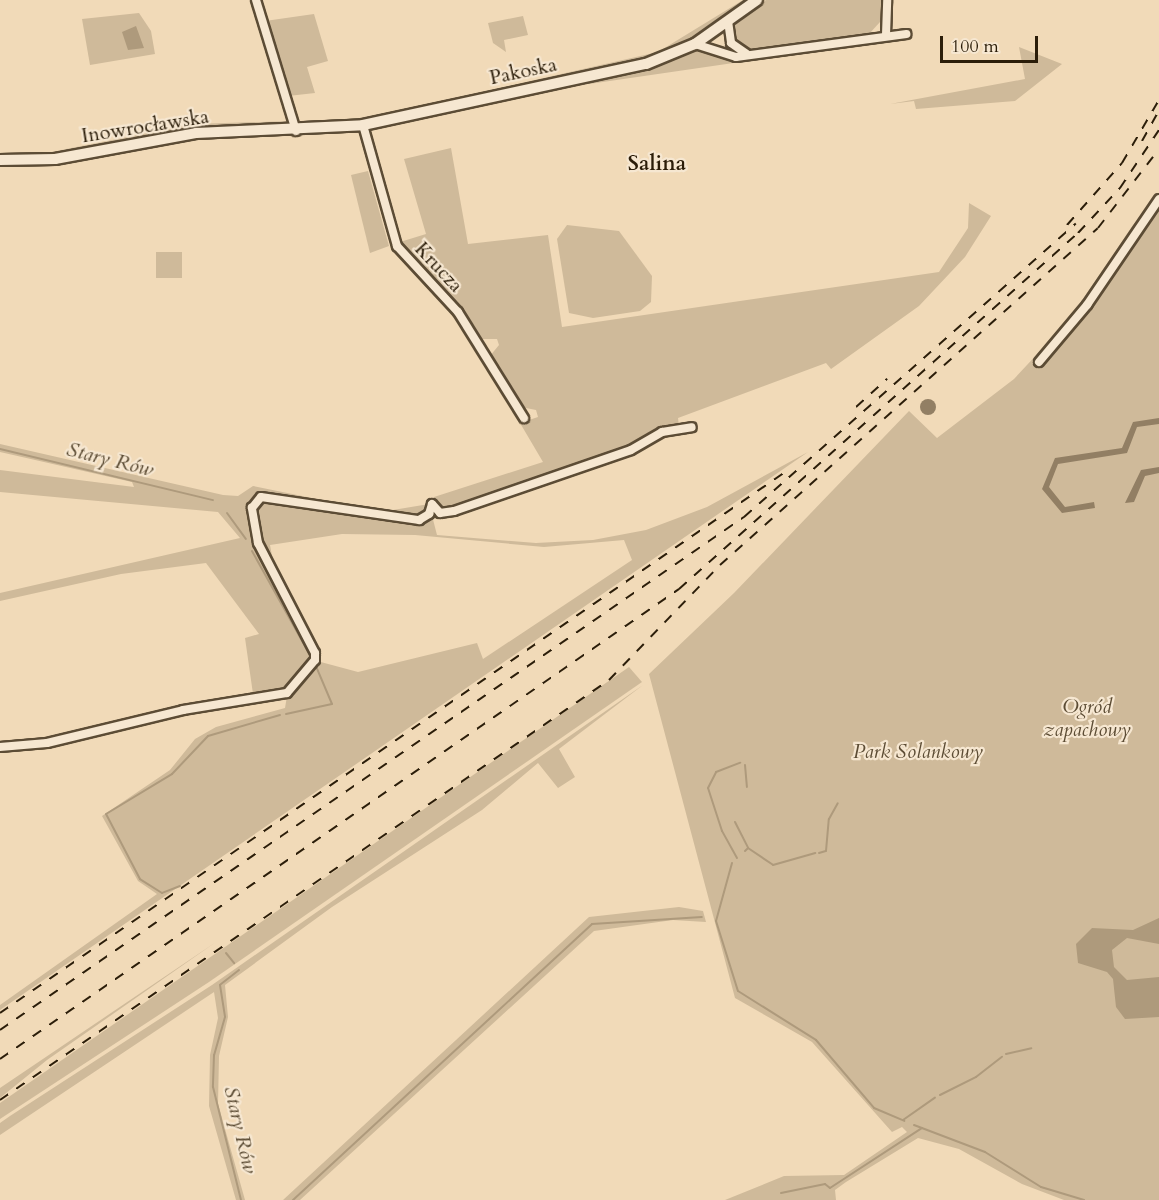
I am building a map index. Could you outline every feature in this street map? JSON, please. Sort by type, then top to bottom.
[{"type":"main road","name":"Pakoska","points":[[296,131],[363,125],[630,68],[695,44],[757,0]]},
{"type":"main road","name":"Inowrocławska","points":[[0,160],[55,159],[196,133],[296,131]]},
{"type":"street","points":[[256,0],[296,131]]},
{"type":"street","points":[[886,35],[887,0]]},
{"type":"street","points":[[728,21],[731,43],[741,53],[753,54]]},
{"type":"street","points":[[695,44],[736,57],[906,33]]},
{"type":"street","name":"Krucza","points":[[363,125],[397,246],[458,312],[524,418]]},
{"type":"street","points":[[1039,362],[1087,305],[1159,199]]},
{"type":"street","points":[[0,747],[46,743],[183,710],[287,693],[315,660],[315,653],[258,543],[252,508],[261,497],[418,520],[429,514],[432,504],[440,513],[454,511],[631,450],[662,432],[692,427]]},
{"type":"green space","points":[[746,0],[704,32],[659,54],[636,62],[517,84],[658,52]]},
{"type":"green space","points":[[766,0],[883,0],[880,22],[869,34],[749,52],[732,41],[731,28]]},
{"type":"green space","points":[[139,13],[151,31],[155,54],[90,65],[82,19]]},
{"type":"green space","points":[[314,14],[328,61],[307,67],[315,93],[288,96],[265,21]]},
{"type":"green space","points":[[523,16],[528,35],[504,40],[506,52],[493,43],[488,23]]},
{"type":"green space","points":[[1019,47],[1062,64],[1015,101],[916,109],[914,101],[890,104],[1025,79]]},
{"type":"green space","points":[[699,50],[754,60],[589,84],[589,81],[646,69]]},
{"type":"green space","points":[[290,121],[290,126],[196,127],[56,151],[194,124]]},
{"type":"green space","points":[[451,148],[468,244],[548,235],[562,327],[939,272],[968,228],[969,203],[991,216],[965,257],[919,306],[831,369],[826,363],[678,418],[679,426],[634,446],[446,511],[438,509],[434,497],[543,462],[520,423],[538,417],[536,410],[521,407],[490,356],[499,345],[497,339],[480,339],[461,310],[400,242],[426,234],[404,159]]},
{"type":"green space","points":[[368,171],[389,246],[370,253],[351,175]]},
{"type":"green space","name":"Park Solankowy","points":[[1159,196],[1159,1200],[1064,1200],[1022,1184],[959,1149],[918,1138],[835,1190],[836,1200],[725,1200],[784,1176],[844,1175],[907,1132],[902,1127],[892,1132],[812,1042],[735,998],[649,674],[734,593],[909,411],[937,438],[1014,379],[1069,320],[1133,225]]},
{"type":"green space","points":[[567,225],[619,231],[652,276],[651,302],[640,311],[593,318],[569,313],[557,239]]},
{"type":"green space","points":[[156,252],[182,252],[182,278],[156,278]]},
{"type":"green space","points":[[0,444],[223,495],[238,496],[253,486],[381,512],[429,504],[437,535],[536,543],[593,540],[646,530],[707,507],[808,452],[0,1010],[0,1005],[157,894],[138,881],[102,816],[170,770],[195,739],[216,727],[285,708],[287,696],[317,661],[358,672],[477,643],[483,659],[632,560],[624,540],[544,547],[415,535],[342,534],[270,545],[275,572],[257,548],[312,654],[286,690],[253,694],[245,638],[259,634],[206,563],[121,574],[0,601],[0,593],[240,538],[218,512],[0,492],[0,470],[134,487],[132,482],[0,452]]},
{"type":"green space","points":[[629,667],[642,682],[209,982],[0,1119],[0,1103]]},
{"type":"green space","points":[[643,685],[559,749],[575,777],[558,788],[538,763],[482,810],[332,907],[225,985],[228,1017],[219,1056],[218,1104],[245,1200],[236,1200],[209,1106],[210,1055],[218,1018],[214,992],[0,1135],[0,1123],[10,1116],[212,985]]},
{"type":"green space","points":[[679,907],[703,911],[706,922],[673,920],[594,931],[300,1200],[283,1200],[589,917]]},
{"type":"green space","points":[[216,942],[47,1060],[0,1098],[0,1088]]},
{"type":"shaded area","points":[[136,26],[144,48],[128,50],[122,32]]},
{"type":"shaded area","points":[[1159,918],[1159,944],[1127,938],[1112,950],[1114,967],[1127,980],[1159,977],[1159,1017],[1125,1019],[1116,1007],[1113,979],[1107,972],[1078,963],[1076,944],[1092,928],[1133,930]]},
{"type":"building","points":[[928,399],[936,407],[928,415],[920,407]]},
{"type":"building","points":[[1159,418],[1159,424],[1137,427],[1127,453],[1058,464],[1049,487],[1065,507],[1094,502],[1095,508],[1062,513],[1042,489],[1055,458],[1122,448],[1133,422]]},
{"type":"building","points":[[1159,467],[1159,473],[1145,476],[1134,502],[1125,503],[1141,470]]},
{"type":"waterway","name":"Stary Rów","points":[[0,449],[213,500]]},
{"type":"waterway","name":"Stary Rów","points":[[227,513],[246,539]]},
{"type":"waterway","name":"Stary Rów","points":[[252,551],[312,659]]},
{"type":"waterway","name":"Stary Rów","points":[[286,714],[332,704],[315,664]]},
{"type":"waterway","name":"Stary Rów","points":[[180,886],[162,893],[140,879],[106,814],[172,774],[208,736],[280,715]]},
{"type":"waterway","points":[[737,858],[722,831],[708,788],[716,772],[740,763]]},
{"type":"waterway","points":[[745,765],[747,787]]},
{"type":"waterway","points":[[819,853],[826,851],[829,819],[838,803]]},
{"type":"waterway","points":[[735,822],[748,848]]},
{"type":"waterway","points":[[745,851],[748,848],[773,865],[815,853]]},
{"type":"waterway","points":[[732,863],[716,921],[738,991],[816,1040],[874,1108],[904,1121]]},
{"type":"waterway","points":[[293,1200],[592,924],[702,917]]},
{"type":"waterway","name":"Stary Rów","points":[[226,953],[234,963]]},
{"type":"waterway","name":"Stary Rów","points":[[239,970],[220,985],[225,1017],[214,1055],[213,1087],[241,1200]]},
{"type":"waterway","points":[[1006,1054],[1031,1048]]},
{"type":"waterway","points":[[940,1095],[976,1077],[1002,1057]]},
{"type":"waterway","points":[[903,1120],[935,1098]]},
{"type":"waterway","points":[[914,1125],[985,1152],[1041,1187],[1084,1200]]},
{"type":"waterway","points":[[781,1193],[825,1184],[830,1188],[922,1128]]},
{"type":"railway","points":[[1067,225],[1122,163],[1159,100]]},
{"type":"railway","points":[[1142,141],[1159,110]]},
{"type":"railway","points":[[0,1059],[679,589],[1078,233],[1120,188],[1159,130]]},
{"type":"railway","points":[[0,1100],[609,680],[720,565],[1098,228],[1159,149]]},
{"type":"railway","points":[[0,1030],[744,517],[1076,223]]},
{"type":"railway","points":[[856,407],[887,379]]},
{"type":"railway","points":[[0,1013],[788,470]]},
{"type":"district","name":"Salina","points":[[657,164]]},
{"type":"park label","name":"Ogród zapachowy","points":[[1087,718]]}]
